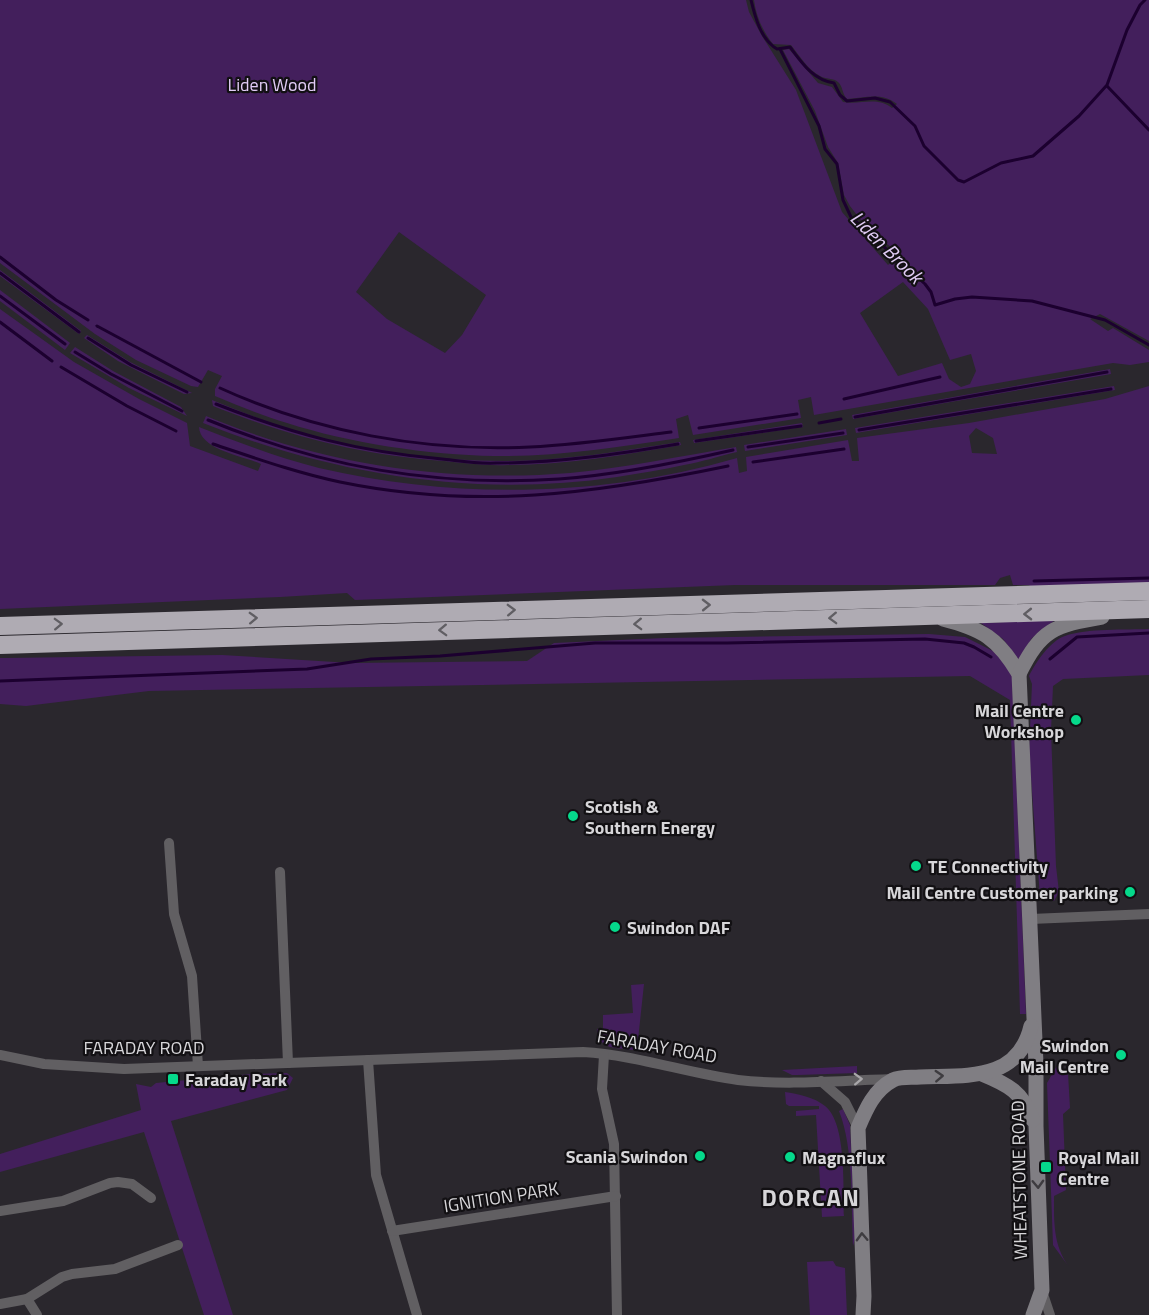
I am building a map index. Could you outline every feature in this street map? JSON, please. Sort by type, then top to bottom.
[{"type":"highway","points":[[0,645],[929,615],[1148,603]]},
{"type":"highway","points":[[0,626],[1148,603]]},
{"type":"main road","points":[[1019,674],[1035,645],[1057,627],[1148,603]]},
{"type":"main road","points":[[929,615],[968,625],[991,638],[1008,655],[1019,674]]},
{"type":"main road","name":"WHEATSTONE ROAD","points":[[1019,674],[1031,919],[1042,1290],[1033,1315]]},
{"type":"main road","name":"FARADAY ROAD","points":[[896,1078],[982,1074],[1007,1064],[1018,1054],[1027,1040],[1034,1011]]},
{"type":"main road","name":"FARADAY ROAD","points":[[982,1074],[998,1080],[1017,1092],[1028,1107],[1036,1126]]},
{"type":"main road","points":[[863,1315],[858,1128],[873,1098],[896,1078]]},
{"type":"main road","points":[[864,1296],[872,1315]]},
{"type":"street","points":[[169,843],[174,914],[192,976],[198,1066]]},
{"type":"street","points":[[280,872],[288,1063]]},
{"type":"street","points":[[1031,919],[1149,914]]},
{"type":"street","name":"FARADAY ROAD","points":[[0,1055],[44,1064],[101,1068],[564,1052],[604,1054],[751,1081],[896,1078]]},
{"type":"street","points":[[604,1054],[602,1089],[614,1144],[617,1315]]},
{"type":"street","points":[[368,1060],[374,1166],[417,1315]]},
{"type":"street","points":[[820,1081],[845,1102],[858,1128]]},
{"type":"street","points":[[0,1211],[63,1201],[110,1183],[124,1182],[144,1185],[151,1198]]},
{"type":"street","name":"IGNITION PARK","points":[[392,1232],[616,1196]]},
{"type":"street","points":[[0,1304],[27,1299],[72,1274],[116,1269],[178,1245]]},
{"type":"street","name":"WHEATSTONE ROAD","points":[[1042,1290],[1050,1315]]},
{"type":"street","points":[[27,1299],[37,1315]]},
{"type":"green space","name":"Liden Wood","points":[[0,0],[746,0],[749,12],[762,36],[796,90],[842,212],[888,265],[899,255],[860,219],[850,206],[844,195],[838,163],[828,147],[815,111],[783,50],[789,49],[818,83],[832,87],[843,102],[881,102],[892,108],[897,104],[879,97],[847,99],[838,82],[822,77],[812,70],[791,45],[773,44],[760,24],[754,0],[1149,0],[1149,341],[1100,314],[1090,319],[1108,331],[1113,328],[1149,350],[1149,362],[1130,365],[1113,363],[814,415],[811,397],[798,400],[801,418],[693,435],[688,415],[676,419],[679,438],[610,448],[517,456],[443,453],[363,442],[269,417],[215,396],[215,389],[222,376],[208,370],[198,387],[191,386],[136,360],[95,334],[0,263]],"holes":[[[399,232],[486,295],[462,335],[445,353],[387,319],[356,292]],[[903,282],[928,309],[950,360],[971,354],[976,371],[970,384],[961,387],[949,379],[942,363],[898,376],[860,313]]]},
{"type":"green space","points":[[0,270],[81,331],[79,334],[0,276]]},
{"type":"green space","points":[[0,290],[70,343],[65,350],[0,301]]},
{"type":"green space","points":[[0,309],[74,362],[187,423],[190,446],[258,471],[261,464],[215,447],[201,435],[199,427],[273,455],[319,468],[423,485],[476,489],[529,490],[634,481],[737,458],[739,473],[747,471],[746,457],[848,440],[852,461],[859,461],[857,438],[969,423],[1105,399],[1149,386],[1149,586],[1034,590],[1029,585],[1013,585],[1010,575],[1000,578],[995,585],[735,585],[355,600],[347,593],[0,609]],"holes":[[[976,428],[993,438],[997,454],[972,453],[969,436]]]},
{"type":"green space","points":[[87,335],[130,362],[192,393],[184,394],[118,361],[84,338]]},
{"type":"green space","points":[[75,347],[113,371],[181,407],[187,416],[129,388],[70,353]]},
{"type":"green space","points":[[1110,369],[1111,374],[853,419],[852,415]]},
{"type":"green space","points":[[1114,386],[1115,390],[856,433],[855,428]]},
{"type":"green space","points":[[212,400],[289,429],[341,443],[395,453],[450,459],[526,461],[593,455],[680,442],[681,445],[617,456],[530,465],[413,458],[327,443],[270,427],[213,406]]},
{"type":"green space","points":[[206,416],[294,447],[339,458],[430,472],[477,475],[570,473],[736,447],[737,452],[659,470],[564,483],[511,485],[459,483],[354,468],[303,456],[203,423]]},
{"type":"green space","points":[[802,423],[803,427],[694,443],[693,440]]},
{"type":"green space","points":[[846,429],[847,435],[745,451],[744,445]]},
{"type":"green space","points":[[1055,620],[1032,638],[1019,660],[1003,639],[981,623]]},
{"type":"green space","points":[[1149,629],[1149,675],[1063,679],[1053,686],[1051,731],[1059,892],[1054,901],[1040,897],[1029,752],[1032,684],[1029,676],[1049,647],[1065,636],[1095,631]]},
{"type":"green space","points":[[929,634],[965,637],[997,653],[1012,675],[1026,1014],[1020,1014],[1010,700],[970,676],[149,691],[26,706],[0,704],[0,658],[222,655],[351,663],[527,661],[554,643],[664,638]]},
{"type":"green space","points":[[644,984],[638,1040],[635,1048],[633,1050],[605,1045],[598,1036],[597,1029],[603,1028],[603,1015],[633,1013],[631,985]]},
{"type":"green space","points":[[1058,1064],[1068,1073],[1070,1108],[1063,1114],[1066,1190],[1054,1196],[1055,1224],[1057,1242],[1069,1267],[1053,1245],[1047,1083]]},
{"type":"green space","points":[[857,1066],[857,1073],[792,1075],[782,1070]]},
{"type":"green space","points":[[287,1073],[293,1078],[287,1090],[171,1121],[233,1315],[204,1315],[144,1132],[0,1172],[0,1154],[141,1110],[136,1084],[151,1087],[156,1083]]},
{"type":"green space","points":[[785,1092],[816,1100],[832,1115],[837,1127],[842,1157],[844,1216],[822,1217],[816,1115],[796,1116],[796,1111],[819,1109],[819,1106],[789,1106],[786,1104]]},
{"type":"green space","points":[[843,1109],[850,1125],[855,1239],[853,1246],[849,1160],[844,1126],[839,1111]]},
{"type":"green space","points":[[833,1261],[836,1266],[845,1268],[847,1315],[810,1315],[807,1262]]},
{"type":"waterway","name":"Liden Brook","points":[[751,0],[760,28],[771,45],[777,49],[790,47],[814,75],[834,83],[840,95],[847,101],[875,98],[890,102],[915,126],[924,146],[958,180],[964,182],[1001,163],[1033,156],[1079,116],[1107,85],[1127,30],[1145,0]]},
{"type":"waterway","name":"Liden Brook","points":[[780,49],[819,126],[825,149],[837,164],[843,200],[851,217],[925,284],[931,292],[935,305],[972,297],[1032,301],[1105,320],[1149,345]]},
{"type":"waterway","points":[[1107,86],[1149,130]]},
{"type":"waterway","points":[[0,257],[56,300],[88,320]]},
{"type":"waterway","points":[[0,273],[79,332]]},
{"type":"waterway","points":[[0,296],[65,344]]},
{"type":"waterway","points":[[0,322],[52,361]]},
{"type":"waterway","points":[[97,326],[201,382]]},
{"type":"waterway","points":[[88,338],[131,365],[187,392]]},
{"type":"waterway","points":[[75,352],[111,374],[182,411]]},
{"type":"waterway","points":[[61,367],[127,406],[176,431]]},
{"type":"waterway","points":[[855,417],[1107,372]]},
{"type":"waterway","points":[[844,399],[940,377]]},
{"type":"waterway","points":[[220,388],[294,416],[332,427],[371,436],[450,446],[490,448],[548,446],[671,432]]},
{"type":"waterway","points":[[859,430],[1111,389]]},
{"type":"waterway","points":[[216,404],[299,433],[327,440],[383,452],[469,462],[519,463],[565,460],[678,444]]},
{"type":"waterway","points":[[699,428],[797,414]]},
{"type":"waterway","points":[[819,423],[841,419]]},
{"type":"waterway","points":[[208,420],[294,450],[336,461],[380,470],[468,480],[513,481],[603,475],[733,450]]},
{"type":"waterway","points":[[696,441],[801,426]]},
{"type":"waterway","points":[[748,447],[843,433]]},
{"type":"waterway","points":[[213,444],[276,465],[340,482],[439,495],[487,497],[582,491],[728,466]]},
{"type":"waterway","points":[[753,462],[844,449]]},
{"type":"waterway","points":[[1034,581],[1149,578]]},
{"type":"waterway","points":[[1050,659],[1077,637],[1149,633]]},
{"type":"waterway","points":[[0,681],[307,669],[371,659],[440,656],[595,643],[925,639],[964,643],[991,657]]},
{"type":"place","name":"Mail Centre Workshop","points":[[1076,720]]},
{"type":"place","name":"Scotish & Southern Energy","points":[[573,816]]},
{"type":"place","name":"TE Connectivity","points":[[916,866]]},
{"type":"place","name":"Mail Centre Customer parking","points":[[1130,892]]},
{"type":"place","name":"Swindon DAF","points":[[615,927]]},
{"type":"place","name":"Swindon Mail Centre","points":[[1121,1055]]},
{"type":"place","name":"Faraday Park","points":[[173,1079]]},
{"type":"place","name":"Scania Swindon","points":[[700,1156]]},
{"type":"place","name":"Magnaflux","points":[[790,1157]]},
{"type":"place","name":"Royal Mail Centre","points":[[1046,1167]]},
{"type":"district","name":"DORCAN","points":[[811,1197]]}]
